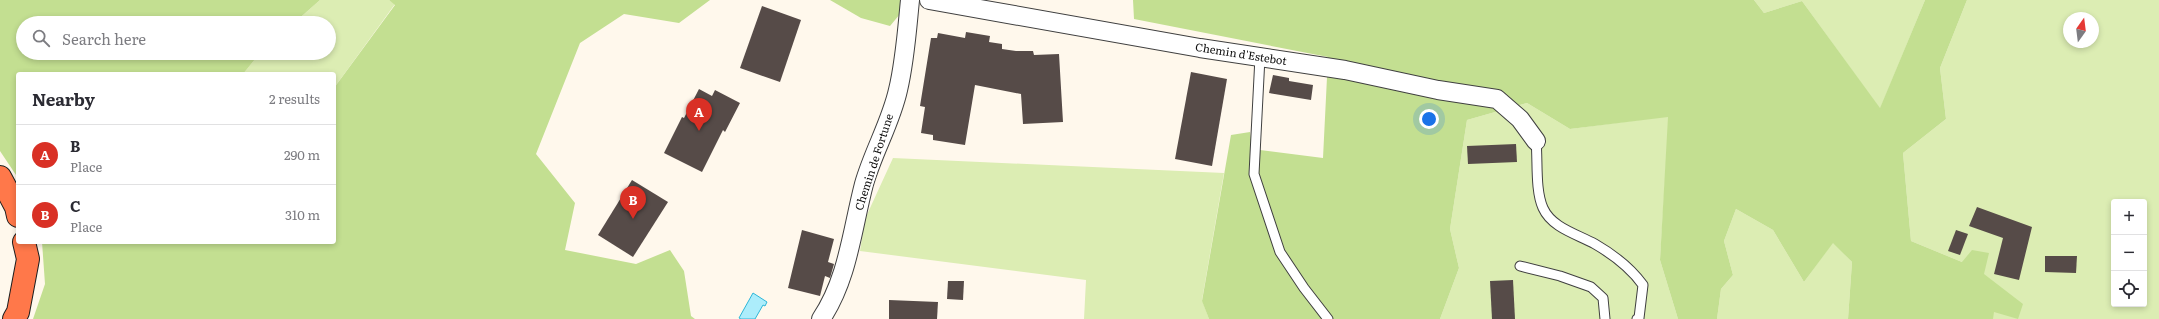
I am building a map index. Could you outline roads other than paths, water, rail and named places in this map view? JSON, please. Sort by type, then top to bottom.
[{"type":"highway","points":[[0,176],[16,207]]},
{"type":"highway","points":[[14,317],[28,260],[24,244]]},
{"type":"street","name":"Chemin de Fortune","points":[[822,319],[840,282],[848,260],[853,227],[865,182],[898,91],[910,0]]},
{"type":"street","name":"Chemin d'Estebot","points":[[929,0],[1260,57],[1345,70],[1438,90],[1497,99],[1520,119],[1536,141]]},
{"type":"lane","points":[[1260,57],[1254,174],[1280,252],[1304,288],[1328,319]]},
{"type":"lane","points":[[1536,141],[1539,164],[1538,185],[1544,208],[1558,225],[1596,244],[1632,270],[1643,285],[1639,318],[1637,319]]},
{"type":"lane","points":[[1520,266],[1560,276],[1591,287],[1603,298],[1605,319]]},
{"type":"water","points":[[753,293],[767,302],[765,306],[763,305],[755,319],[739,318]]},
{"type":"place","name":"B","points":[[699,131]]},
{"type":"place","name":"C","points":[[633,219]]}]
